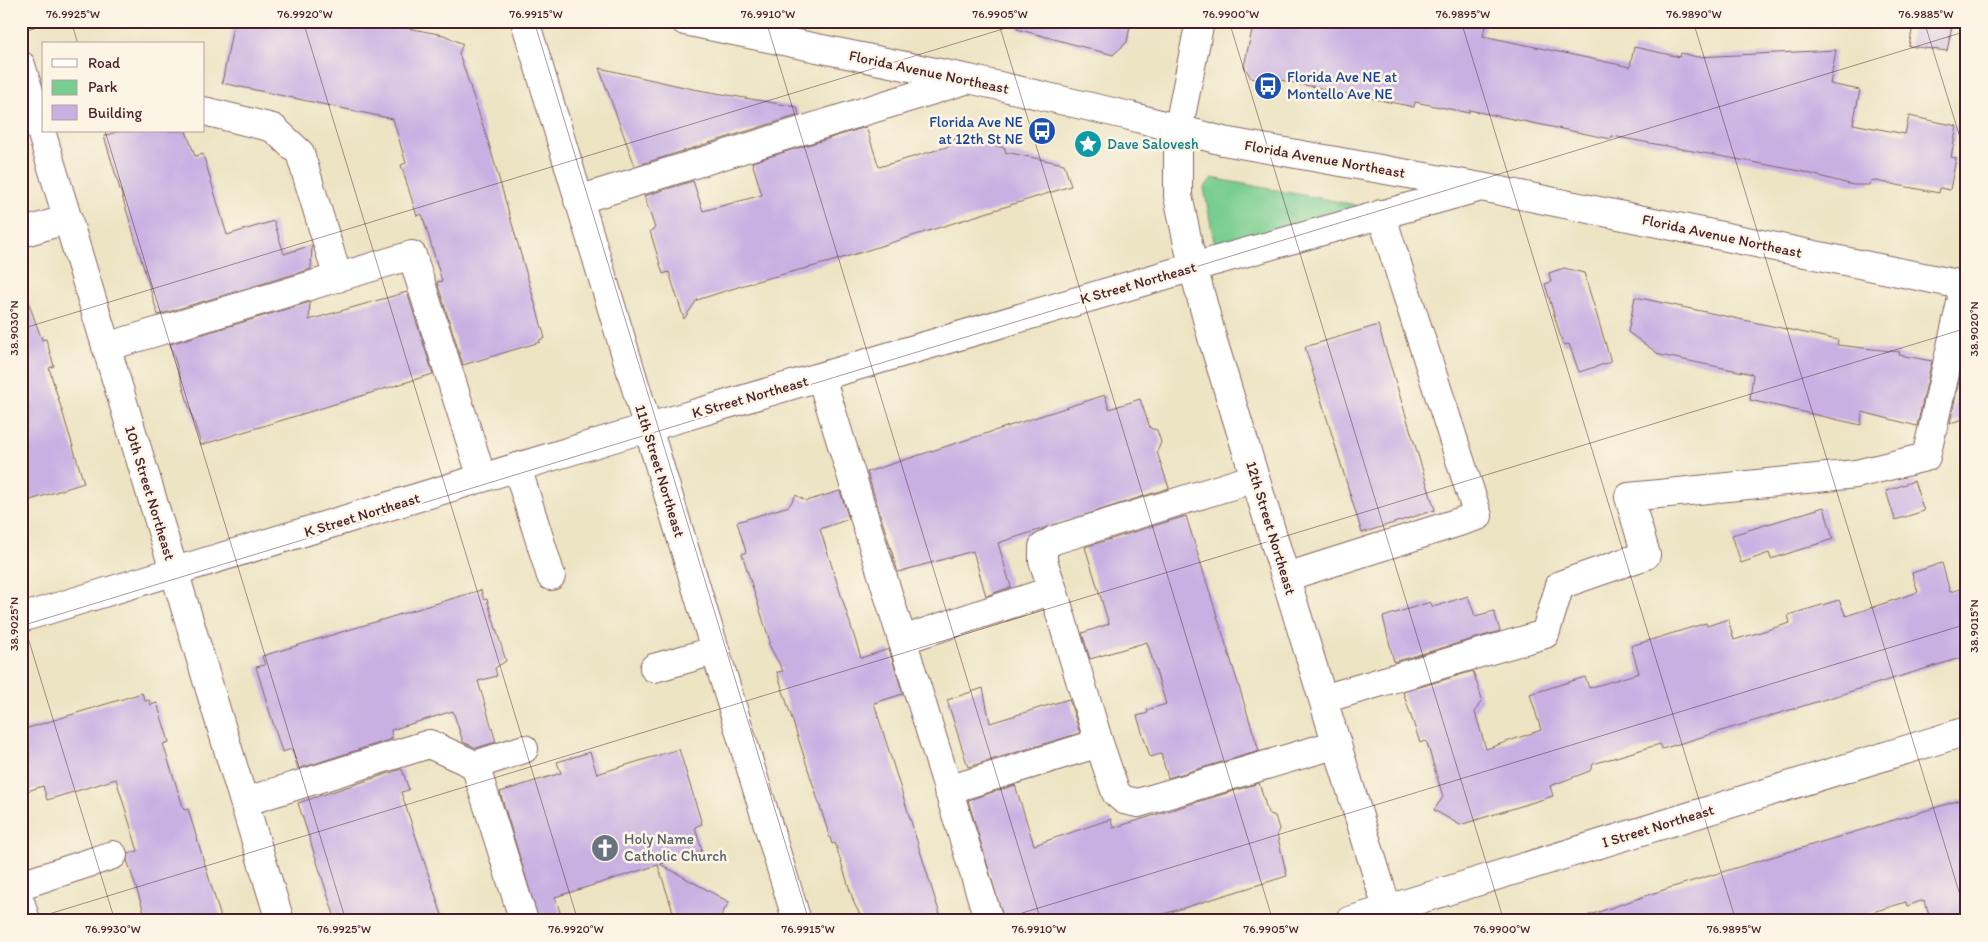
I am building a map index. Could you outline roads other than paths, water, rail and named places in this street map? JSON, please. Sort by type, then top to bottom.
[{"type":"street","name":"11th Street Northeast","points":[[525,21],[646,428],[797,921]]},
{"type":"street","name":"Florida Avenue Northeast","points":[[685,21],[969,79],[1130,116],[1178,130],[1317,158],[1481,187],[1966,286]]},
{"type":"street","name":"12th Street Northeast","points":[[1200,21],[1178,130],[1178,196],[1193,267],[1255,478],[1389,915]]},
{"type":"street","name":"10th Street Northeast","points":[[21,65],[39,106]]},
{"type":"street","points":[[578,200],[969,79]]},
{"type":"street","points":[[205,112],[273,128],[300,153],[338,278]]},
{"type":"street","name":"10th Street Northeast","points":[[46,132],[68,219],[106,347],[280,921]]},
{"type":"street","name":"K Street Northeast","points":[[21,618],[646,428],[1193,267],[1481,187]]},
{"type":"street","points":[[1286,577],[1478,516],[1381,214]]},
{"type":"street","points":[[21,233],[68,219]]},
{"type":"street","points":[[106,347],[412,255],[482,478]]},
{"type":"street","points":[[1323,699],[1545,634],[1560,584],[1646,555],[1628,497],[1856,474],[1926,457],[1966,286]]},
{"type":"street","points":[[821,377],[989,921]]},
{"type":"street","points":[[517,467],[551,576]]},
{"type":"street","points":[[1255,478],[1054,540],[1042,547],[1043,561],[1099,743],[1116,794],[1124,800],[1138,803],[1337,744]]},
{"type":"street","points":[[902,640],[1053,590]]},
{"type":"street","points":[[654,668],[714,650]]},
{"type":"street","name":"I Street Northeast","points":[[1349,921],[1389,915],[1967,731]]},
{"type":"street","points":[[948,790],[1099,743]]},
{"type":"street","points":[[244,802],[429,744],[475,765],[524,749]]},
{"type":"street","points":[[475,765],[524,921]]},
{"type":"street","points":[[21,885],[113,855]]},
{"type":"street","points":[[21,904],[26,921]]},
{"type":"place","name":"Florida Ave NE at Montello Ave NE","points":[[1268,86]]},
{"type":"place","name":"Florida Ave NE at 12th St NE","points":[[1042,131]]},
{"type":"place","name":"Dave Salovesh","points":[[1088,144]]},
{"type":"place","name":"Holy Name Catholic Church","points":[[605,848]]}]
